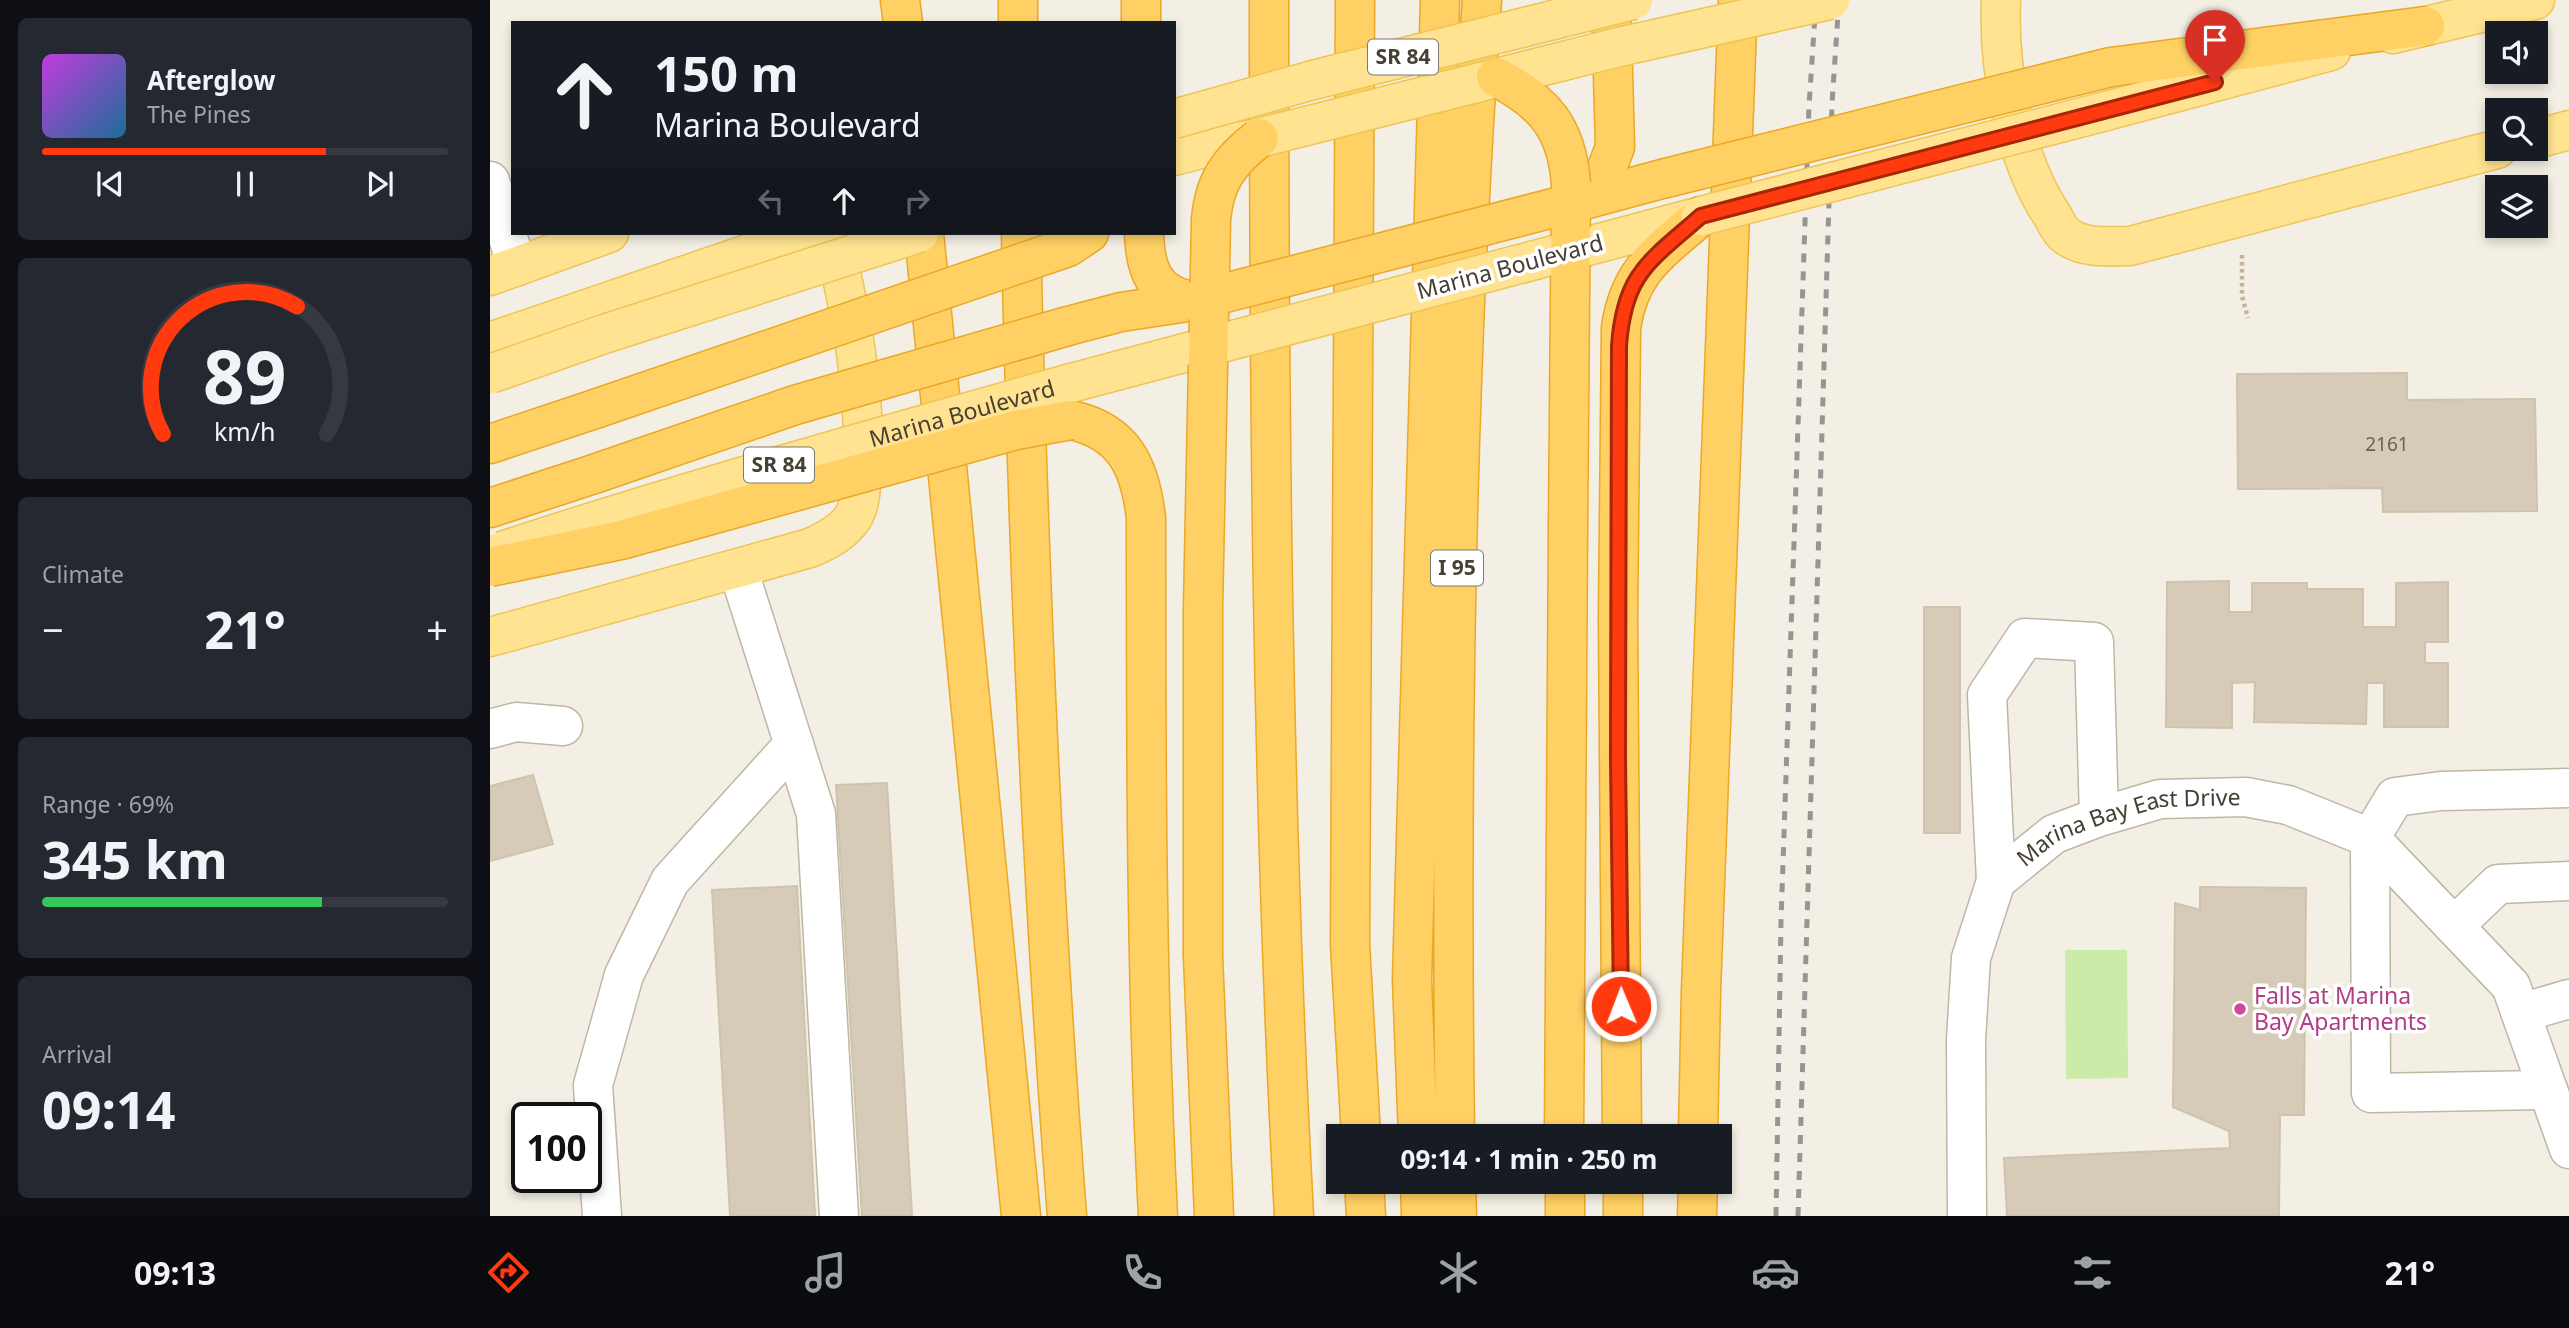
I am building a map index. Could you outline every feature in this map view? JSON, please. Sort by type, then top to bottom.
[{"type":"highway","points":[[901,0],[903,21]]},
{"type":"highway","points":[[1018,0],[1018,21]]},
{"type":"highway","points":[[1141,0],[1141,21]]},
{"type":"highway","points":[[1269,0],[1268,353],[1275,756],[1294,1216]]},
{"type":"highway","points":[[1355,0],[1350,944],[1360,1124]]},
{"type":"highway","points":[[1418,1124],[1412,979],[1440,0]]},
{"type":"highway","name":"I 95","points":[[1455,1124],[1453,831],[1459,446],[1464,280],[1482,0]]},
{"type":"highway","points":[[1584,200],[1602,181],[1615,147],[1611,0]]},
{"type":"highway","points":[[1698,1124],[1700,991],[1738,0]]},
{"type":"highway","points":[[490,508],[795,405],[1121,312],[1194,301],[1662,179],[2111,67],[2425,26]]},
{"type":"highway","points":[[1496,77],[1528,95],[1542,108],[1554,123],[1570,161],[1564,1124]]},
{"type":"highway","points":[[1214,1210],[1203,956],[1202,743],[1211,220],[1216,188],[1222,177],[1245,149],[1259,138]]},
{"type":"highway","points":[[1622,1124],[1618,674],[1621,328],[1623,310],[1635,279],[1656,255],[1701,216]]},
{"type":"highway","points":[[922,235],[1021,1216]]},
{"type":"highway","points":[[1021,235],[1038,742],[1049,957],[1068,1216]]},
{"type":"highway","points":[[1144,235],[1148,263],[1159,286],[1178,299],[1194,301]]},
{"type":"highway","points":[[490,444],[1079,240]]},
{"type":"highway","points":[[490,567],[621,540],[1016,430],[1071,402],[1099,429],[1111,436],[1124,449],[1133,465],[1144,501],[1152,1099],[1158,1216]]},
{"type":"highway","points":[[1365,1194],[1366,1216]]},
{"type":"highway","points":[[1420,1194],[1421,1216]]},
{"type":"highway","points":[[1456,1194],[1457,1216]]},
{"type":"highway","points":[[1565,1194],[1565,1216]]},
{"type":"highway","points":[[1623,1194],[1623,1216]]},
{"type":"highway","points":[[1697,1216],[1698,1194]]},
{"type":"main road","name":"SR 84","points":[[1176,118],[1312,80],[1633,0]]},
{"type":"main road","points":[[1176,155],[1259,138],[1496,77],[1830,0]]},
{"type":"main road","points":[[2001,0],[2000,22],[2011,112],[2032,181],[2066,236],[2090,246],[2130,246],[2485,152]]},
{"type":"main road","name":"Marina Boulevard","points":[[490,555],[613,514],[764,469],[1071,402],[1199,349],[2425,26],[2535,0]]},
{"type":"main road","points":[[2548,135],[2569,130]]},
{"type":"main road","points":[[504,271],[603,235]]},
{"type":"main road","points":[[490,342],[803,235]]},
{"type":"main road","points":[[490,636],[738,569],[823,542],[846,526],[858,505],[863,457],[860,382],[832,235]]},
{"type":"main road","points":[[490,374],[604,334],[916,235]]},
{"type":"street","points":[[490,181],[504,271]]},
{"type":"street","points":[[738,569],[816,814],[839,1216]]},
{"type":"street","points":[[1996,881],[1987,695],[2025,638],[2094,642],[2099,817]]},
{"type":"street","points":[[490,729],[516,722],[563,726]]},
{"type":"street","points":[[602,1216],[593,1085],[624,975],[670,881],[794,744]]},
{"type":"street","points":[[2548,1090],[2371,1093],[2370,838],[2395,797],[2441,790],[2569,788]]},
{"type":"street","name":"Marina Bay East Drive","points":[[1967,1216],[1966,1040],[1971,958],[1996,881],[2054,834],[2160,799],[2246,797],[2288,805],[2370,838],[2511,986],[2569,1149]]},
{"type":"street","points":[[2454,926],[2498,884],[2569,881]]},
{"type":"street","points":[[2521,1013],[2569,999]]},
{"type":"path","points":[[2242,216],[2242,296],[2248,318]]},
{"type":"green space","points":[[2065,950],[2127,950],[2128,1078],[2066,1079]]},
{"type":"building","points":[[2407,373],[2407,400],[2535,399],[2537,511],[2383,512],[2382,488],[2238,489],[2237,374]]},
{"type":"building","points":[[2229,581],[2229,612],[2252,612],[2252,583],[2307,583],[2307,589],[2363,589],[2363,627],[2396,627],[2396,583],[2448,582],[2448,642],[2425,642],[2425,663],[2448,663],[2448,727],[2384,727],[2384,683],[2367,683],[2366,724],[2254,722],[2255,682],[2232,683],[2232,728],[2166,727],[2167,582]]},
{"type":"building","points":[[1924,607],[1960,607],[1960,833],[1924,833]]},
{"type":"building","points":[[533,775],[553,844],[490,861],[490,786]]},
{"type":"building","points":[[887,783],[912,1216],[862,1216],[836,785]]},
{"type":"building","points":[[797,886],[815,1216],[730,1216],[712,890]]},
{"type":"building","name":"Falls at Marina Bay Apartments","points":[[2200,887],[2306,888],[2304,1115],[2280,1115],[2279,1216],[2007,1216],[2004,1158],[2230,1148],[2229,1131],[2173,1107],[2175,903],[2200,910]]},
{"type":"railway","points":[[1776,1216],[1781,921],[1809,106],[1816,0]]},
{"type":"railway","points":[[1798,1216],[1832,103],[1839,0]]},
{"type":"place","name":"Falls at Marina Bay Apartments","points":[[2240,1009]]},
{"type":"route","points":[[1621,1006],[1618,757],[1619,346],[1623,310],[1635,279],[1656,255],[1701,216],[2215,82]]}]
